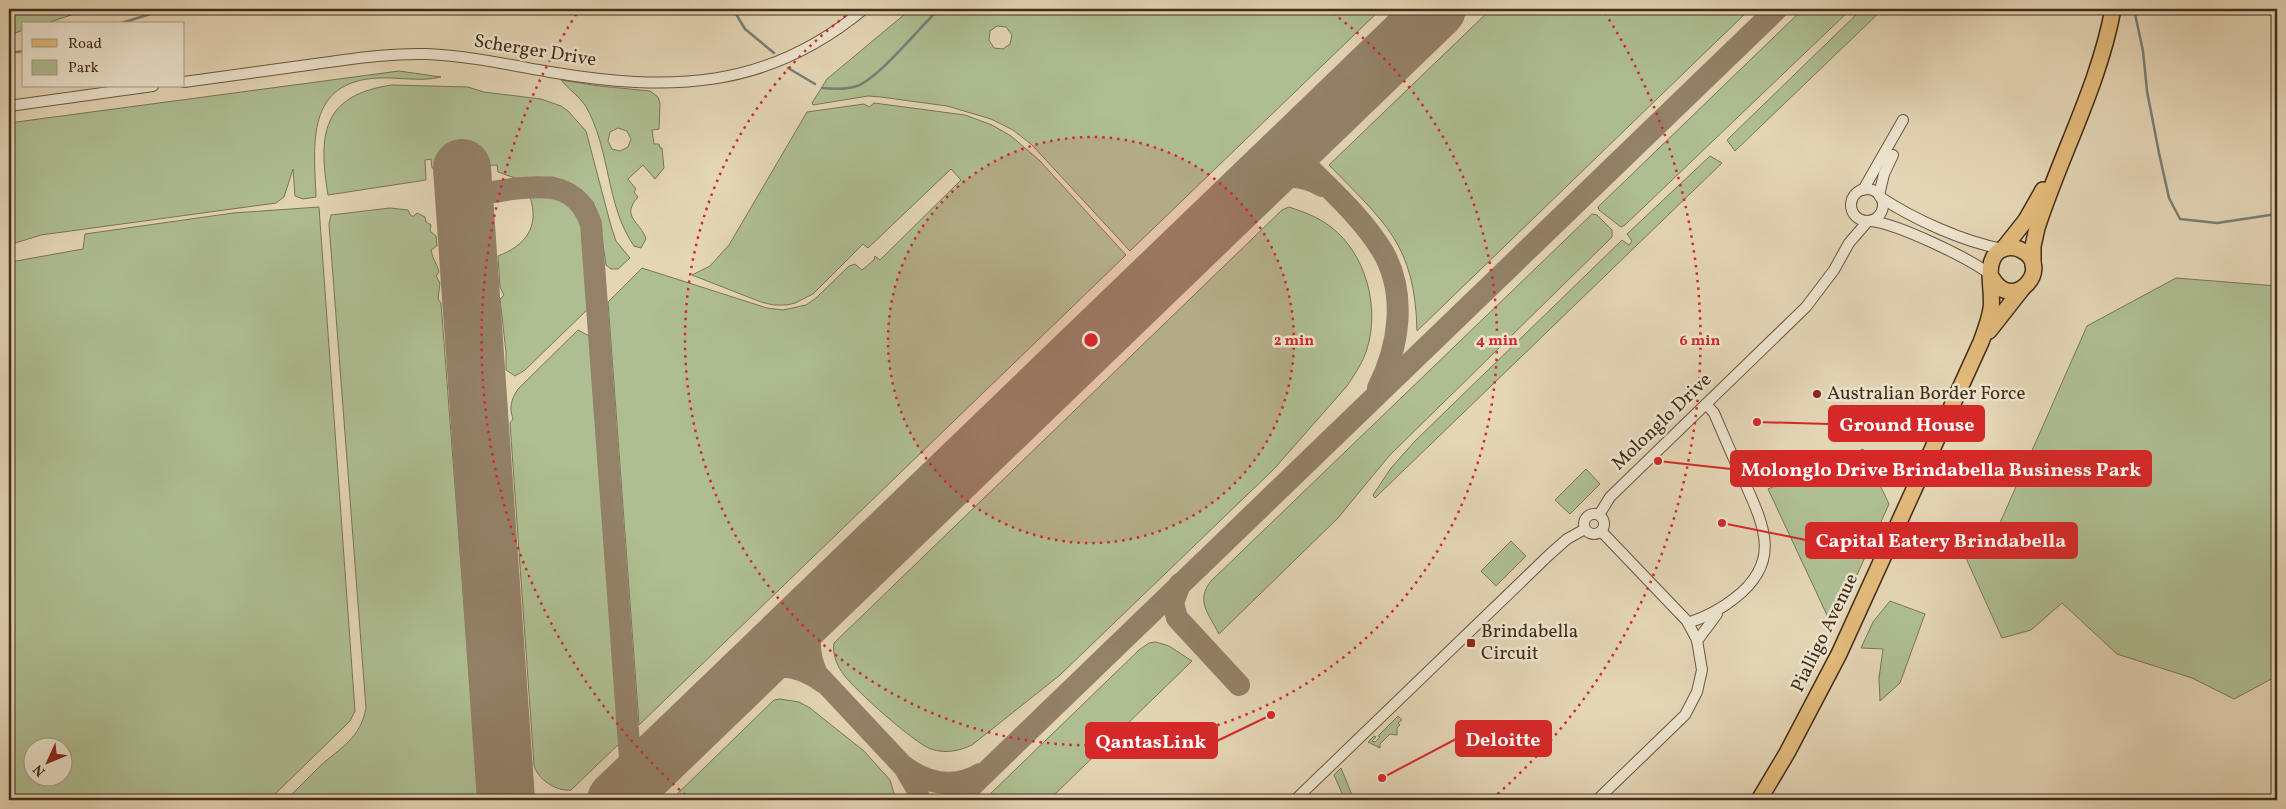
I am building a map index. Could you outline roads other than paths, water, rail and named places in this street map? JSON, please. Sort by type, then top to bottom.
[{"type":"main road","points":[[2073,133],[2030,214],[2003,249],[1993,258],[1990,266],[1991,276],[1997,285],[2004,290],[2022,289],[2031,279],[2033,246],[2037,228],[2093,84],[2108,34],[2113,9]]},
{"type":"main road","points":[[2003,249],[2015,248],[2023,250],[2031,259],[2033,266]]},
{"type":"main road","name":"Pialligo Avenue","points":[[1759,800],[1787,753],[1839,654],[1981,342],[1991,310],[1991,276]]},
{"type":"main road","name":"Pialligo Avenue","points":[[1981,342],[2022,289]]},
{"type":"street","name":"Scherger Drive","points":[[185,82],[398,54],[460,57],[587,78],[652,84],[694,82],[725,77],[775,63],[818,41],[864,9]]},
{"type":"street","points":[[9,106],[139,88]]},
{"type":"street","points":[[1864,190],[1903,120]]},
{"type":"street","points":[[1869,221],[1875,219],[1882,211],[1880,196],[1884,174],[1893,155]]},
{"type":"street","points":[[1991,276],[1975,264],[1911,234],[1887,224],[1869,221],[1856,216],[1852,209],[1852,200],[1856,194],[1864,190],[1873,191],[1900,210],[1975,243],[2003,249]]},
{"type":"street","name":"Molonglo Drive","points":[[1850,243],[1856,216]]},
{"type":"street","name":"Molonglo Drive","points":[[1599,515],[1610,497],[1806,307],[1834,270],[1850,243],[1869,221]]},
{"type":"street","points":[[1697,641],[1721,609],[1747,588],[1757,574],[1763,560],[1764,534],[1762,522],[1714,413],[1706,404]]},
{"type":"street","points":[[1588,515],[1599,515],[1604,522],[1601,531],[1592,534],[1585,529],[1584,522],[1588,515]]},
{"type":"street","points":[[1295,800],[1567,539],[1585,529]]},
{"type":"street","points":[[1597,800],[1677,723],[1688,710],[1698,690],[1702,670],[1697,641],[1688,622],[1601,531]]},
{"type":"street","points":[[1688,622],[1721,609]]},
{"type":"waterway","points":[[125,22],[167,9]]},
{"type":"waterway","points":[[733,9],[745,29],[774,53]]},
{"type":"waterway","points":[[822,88],[848,88],[866,81],[888,63],[939,9]]},
{"type":"waterway","points":[[2134,9],[2143,51],[2147,91],[2159,153],[2169,198],[2180,219],[2217,223],[2277,214]]},
{"type":"waterway","points":[[9,53],[22,51]]},
{"type":"waterway","points":[[788,68],[815,84]]},
{"type":"place","name":"Australian Border Force","points":[[1817,394]]},
{"type":"place","name":"Ground House","points":[[1757,422]]},
{"type":"place","name":"Molonglo Drive Brindabella Business Park","points":[[1658,461]]},
{"type":"place","name":"Capital Eatery Brindabella","points":[[1722,523]]},
{"type":"place","name":"Brindabella Circuit","points":[[1471,643]]},
{"type":"place","name":"QantasLink","points":[[1271,715]]},
{"type":"place","name":"Deloitte","points":[[1382,778]]}]
